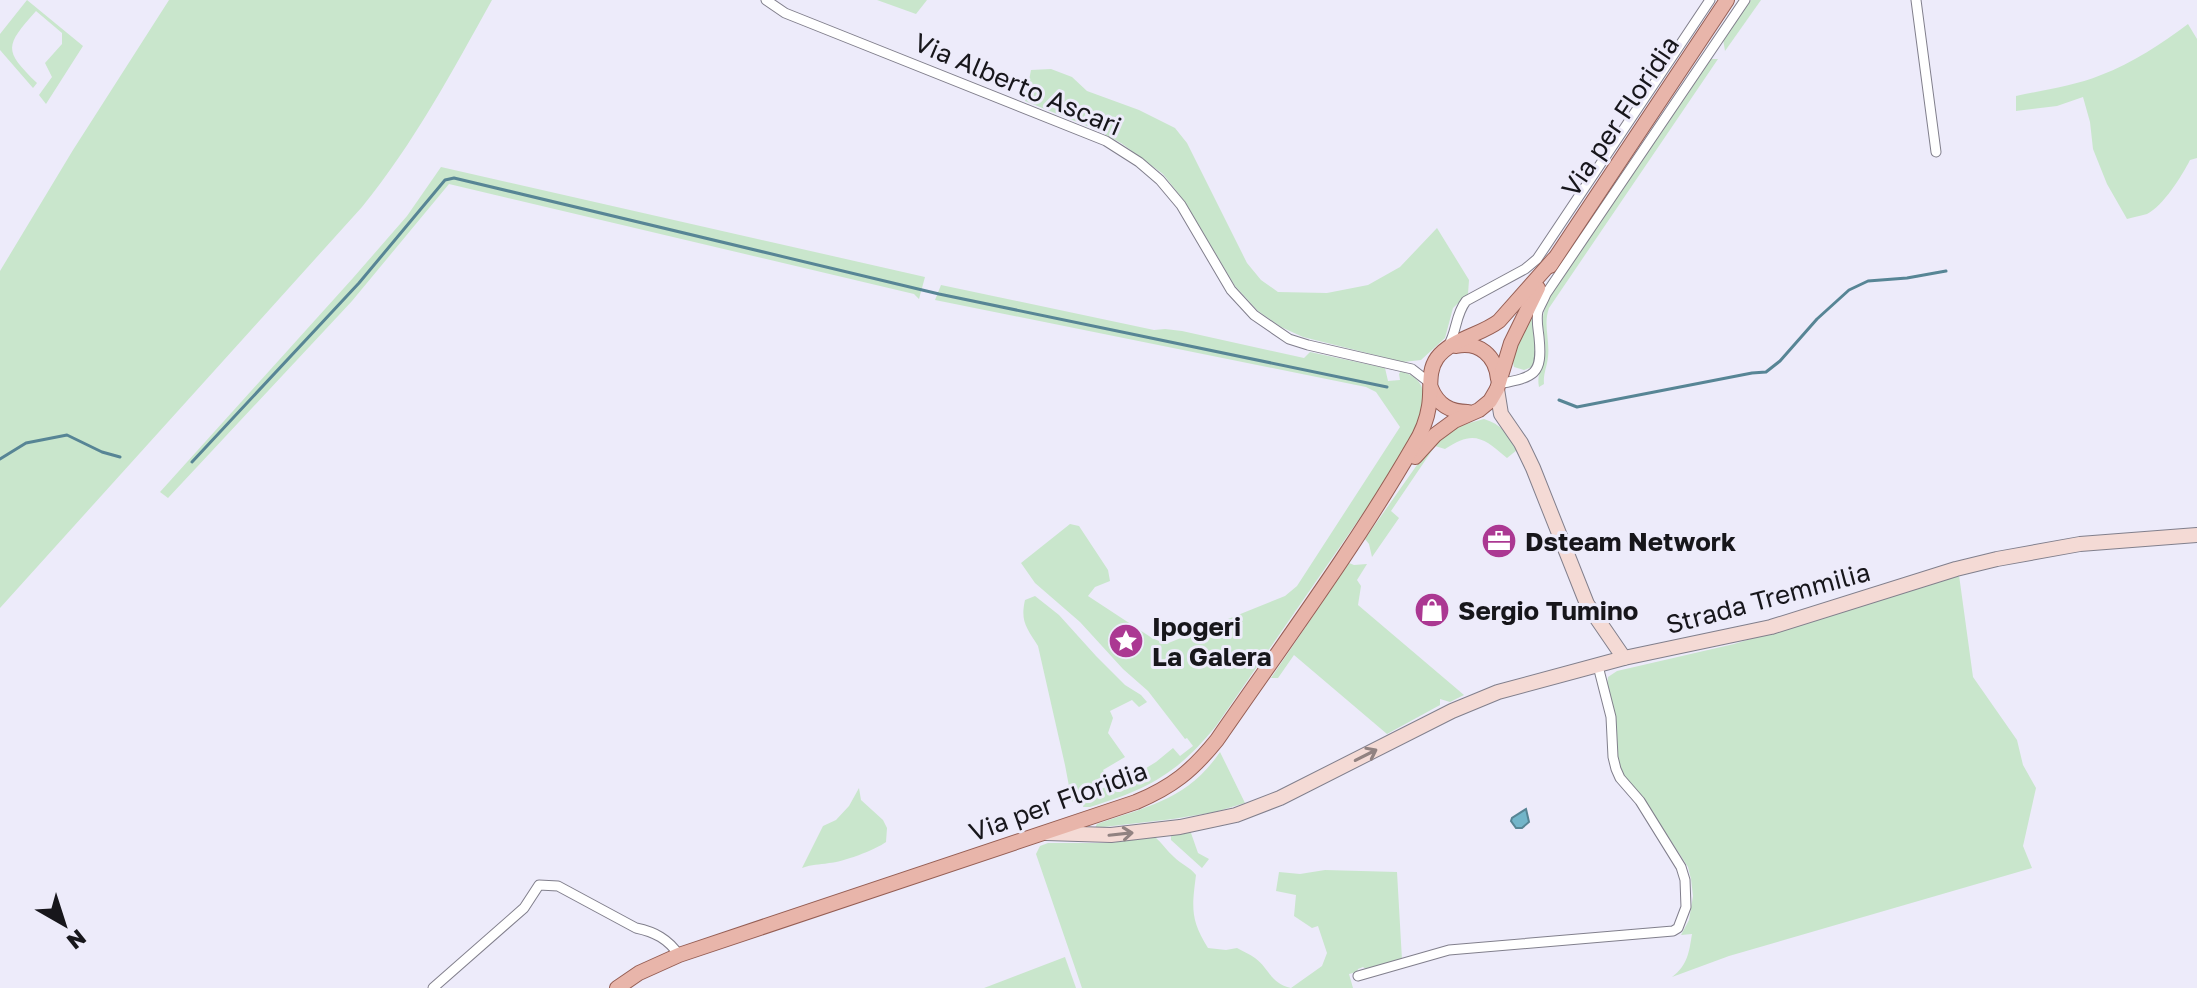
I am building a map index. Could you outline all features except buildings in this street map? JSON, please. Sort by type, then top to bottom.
[{"type":"main road","name":"Via per Floridia","points":[[1554,259],[1727,0]]},
{"type":"main road","points":[[1388,490],[1421,431],[1429,406],[1431,371],[1444,352],[1473,342],[1508,313],[1554,259]]},
{"type":"main road","points":[[1388,490],[1435,435],[1490,401],[1518,326],[1554,259]]},
{"type":"main road","points":[[1473,342],[1493,360],[1501,414],[1521,443],[1533,468],[1587,604],[1624,658]]},
{"type":"main road","points":[[1431,386],[1437,399],[1446,407],[1457,412],[1490,413],[1509,426]]},
{"type":"main road","name":"Via per Floridia","points":[[617,988],[639,973],[679,955],[1043,833],[1171,786],[1192,769],[1217,740],[1388,490]]},
{"type":"main road","name":"Strada Tremmilia","points":[[1043,833],[1111,835],[1180,827],[1236,815],[1280,798],[1452,711],[1498,692],[1624,658],[1771,627],[1997,559],[2080,544],[2197,535]]},
{"type":"street","name":"Via Alberto Ascari","points":[[766,0],[785,13],[1106,141],[1139,162],[1167,188],[1181,205],[1231,290],[1254,315],[1289,339],[1412,369]]},
{"type":"street","points":[[1412,369],[1424,366],[1444,352],[1454,338],[1457,317],[1466,301],[1525,269],[1537,259],[1710,0]]},
{"type":"street","points":[[1498,384],[1522,380],[1537,368],[1541,360],[1538,310],[1546,294],[1745,0]]},
{"type":"street","points":[[1916,0],[1936,152]]},
{"type":"street","points":[[1457,317],[1473,342]]},
{"type":"street","points":[[1412,369],[1431,386]]},
{"type":"street","points":[[1358,976],[1449,950],[1673,931],[1678,928],[1686,907],[1685,880],[1681,867],[1640,801],[1616,769],[1611,717],[1598,666]]},
{"type":"street","points":[[433,988],[524,908],[539,885],[558,886],[636,928],[647,930],[671,943],[679,955]]},
{"type":"green space","points":[[27,0],[83,46],[46,104],[39,95],[52,77],[45,63],[62,44],[62,33],[36,11],[18,32],[12,48],[18,63],[37,83],[33,88],[0,50],[0,34]]},
{"type":"green space","points":[[169,0],[492,0],[415,132],[362,207],[0,608],[0,271]]},
{"type":"green space","points":[[877,0],[927,0],[916,14]]},
{"type":"green space","points":[[1751,0],[1761,0],[1725,51],[1723,39]]},
{"type":"green space","points":[[2188,24],[2197,39],[2197,158],[2190,160],[2172,190],[2153,210],[2127,219],[2107,184],[2093,149],[2083,97],[2057,106],[2016,111],[2016,96],[2080,82],[2113,70]]},
{"type":"green space","points":[[1711,59],[1718,59],[1549,308],[1548,357],[1544,384],[1539,387],[1545,355],[1544,314],[1550,297]]},
{"type":"green space","points":[[1051,69],[1072,77],[1087,91],[1139,110],[1175,128],[1187,143],[1247,263],[1261,280],[1278,292],[1327,293],[1368,285],[1400,267],[1437,228],[1469,280],[1468,294],[1453,308],[1445,338],[1421,360],[1403,362],[1303,337],[1281,327],[1258,311],[1235,286],[1185,202],[1163,174],[1121,143],[1097,130],[1025,101],[1031,70]]},
{"type":"green space","points":[[441,167],[925,277],[919,299],[914,294],[449,184],[352,301],[168,498],[160,492],[407,216]]},
{"type":"green space","points":[[941,285],[1154,330],[1182,331],[1304,358],[1310,352],[1385,368],[1388,381],[1400,380],[1401,371],[1420,383],[1423,391],[1422,410],[1413,441],[1216,726],[1188,756],[1160,778],[1129,794],[1090,807],[1083,807],[1085,799],[1094,791],[1125,781],[1173,748],[1180,756],[1193,746],[1148,691],[1080,622],[1035,583],[1021,563],[1070,524],[1079,526],[1108,570],[1110,581],[1095,587],[1088,596],[1166,644],[1285,596],[1297,586],[1400,427],[1376,392],[1366,387],[935,300]]},
{"type":"green space","points":[[1534,307],[1536,356],[1532,367],[1524,370],[1514,367],[1512,357]]},
{"type":"green space","points":[[1484,419],[1504,431],[1517,450],[1507,458],[1478,438],[1463,439],[1445,449],[1435,446],[1391,511],[1399,518],[1372,557],[1365,539],[1431,445],[1449,431]]},
{"type":"green space","points":[[1349,563],[1367,564],[1357,580],[1361,586],[1358,605],[1464,695],[1450,702],[1440,699],[1440,705],[1387,734],[1294,655],[1278,678],[1271,678]]},
{"type":"green space","points":[[1959,575],[1973,677],[2017,740],[2023,765],[2036,788],[2023,846],[2032,868],[1729,956],[1672,977],[1685,963],[1690,947],[1692,934],[1681,935],[1689,920],[1693,896],[1691,879],[1688,867],[1651,810],[1623,775],[1617,761],[1608,677],[1617,671],[1734,644]]},
{"type":"green space","points":[[1035,596],[1059,615],[1125,685],[1147,702],[1139,707],[1132,700],[1110,711],[1113,718],[1108,733],[1125,757],[1103,770],[1107,778],[1077,795],[1072,802],[1038,646],[1024,619],[1025,600]]},
{"type":"green space","points":[[1220,752],[1245,803],[1173,819],[1095,828],[1097,824],[1150,806],[1181,791],[1208,768]]},
{"type":"green space","points":[[859,788],[861,800],[883,820],[887,828],[886,842],[850,858],[802,868],[823,826],[836,820]]},
{"type":"green space","points":[[1191,833],[1198,853],[1209,859],[1202,868],[1171,840],[1171,834]]},
{"type":"green space","points":[[1155,837],[1196,875],[1194,913],[1208,948],[1237,948],[1260,962],[1278,983],[1291,988],[1082,988],[1036,854],[1040,846],[1048,843],[1110,843]]},
{"type":"green space","points":[[1279,872],[1397,872],[1402,960],[1367,970],[1363,967],[1349,974],[1353,988],[1291,988],[1322,966],[1327,953],[1318,926],[1312,928],[1294,916],[1296,895],[1276,891]]},
{"type":"green space","points":[[1065,957],[1076,988],[984,988]]},
{"type":"water","points":[[1526,809],[1529,822],[1522,828],[1516,828],[1512,818]]},
{"type":"waterway","points":[[192,462],[359,283],[445,180],[454,178],[939,294],[1387,387]]},
{"type":"waterway","points":[[1559,400],[1577,407],[1766,372],[1849,290],[1868,281],[1946,271]]},
{"type":"waterway","points":[[0,459],[26,443],[67,435],[120,457]]},
{"type":"place","name":"Dsteam Network","points":[[1499,541]]},
{"type":"place","name":"Sergio Tumino","points":[[1432,610]]},
{"type":"place","name":"Ipogeri La Galera","points":[[1126,641]]}]
